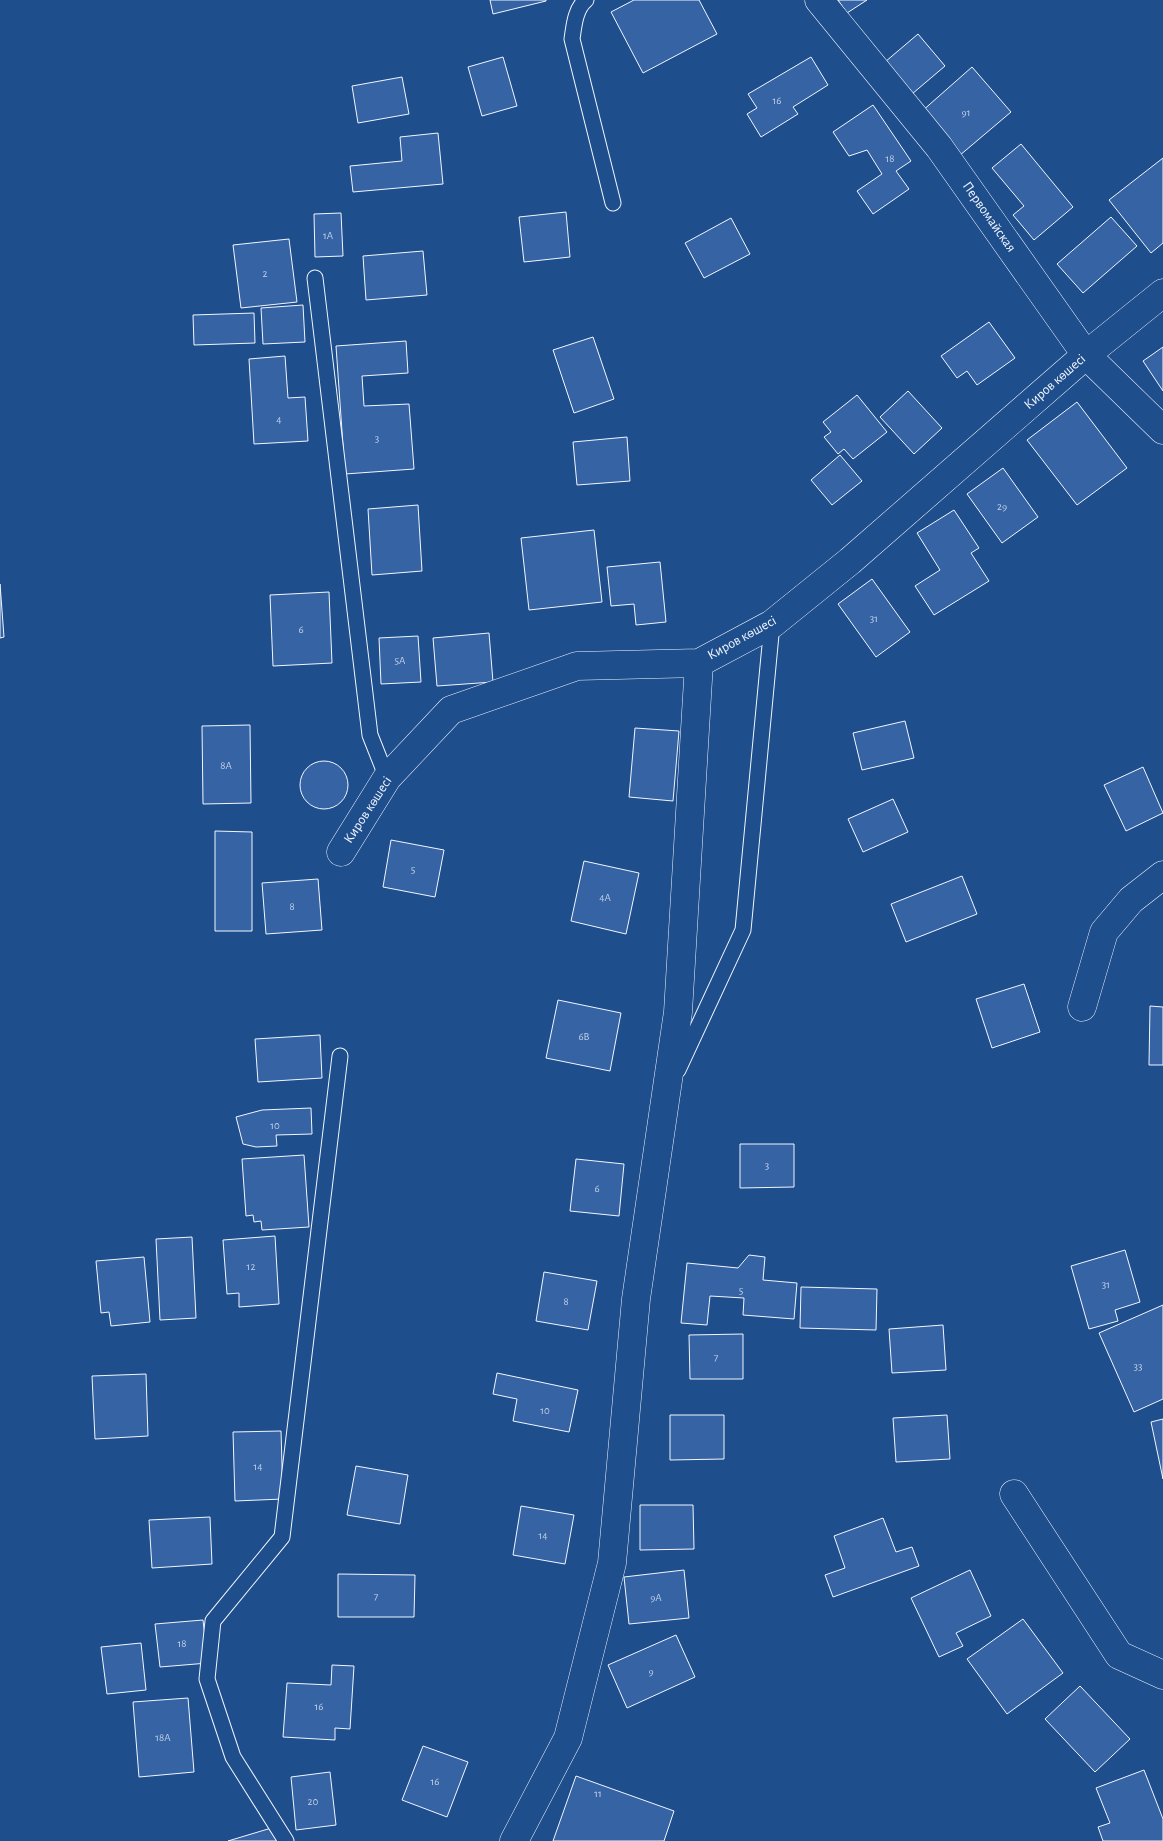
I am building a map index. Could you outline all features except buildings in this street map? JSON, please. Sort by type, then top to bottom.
[{"type":"street","name":"Первомайская","points":[[819,0],[939,147],[1086,355],[1163,430]]},
{"type":"street","name":"Киров көшесі","points":[[341,852],[387,778],[451,710],[577,666],[699,662],[772,624],[850,561],[1086,355],[1163,293]]},
{"type":"street","points":[[514,1841],[568,1738],[612,1563],[636,1298],[678,1012],[699,662]]},
{"type":"street","points":[[1082,1007],[1104,932],[1131,900],[1163,875]]},
{"type":"street","points":[[1014,1494],[1119,1655],[1163,1675]]},
{"type":"lane","points":[[586,0],[582,3],[574,22],[572,39],[613,203]]},
{"type":"lane","points":[[315,278],[370,735],[387,778]]},
{"type":"lane","points":[[665,1096],[743,930],[772,624]]},
{"type":"lane","points":[[286,1841],[233,1757],[207,1679],[213,1621],[282,1537],[340,1056]]}]
